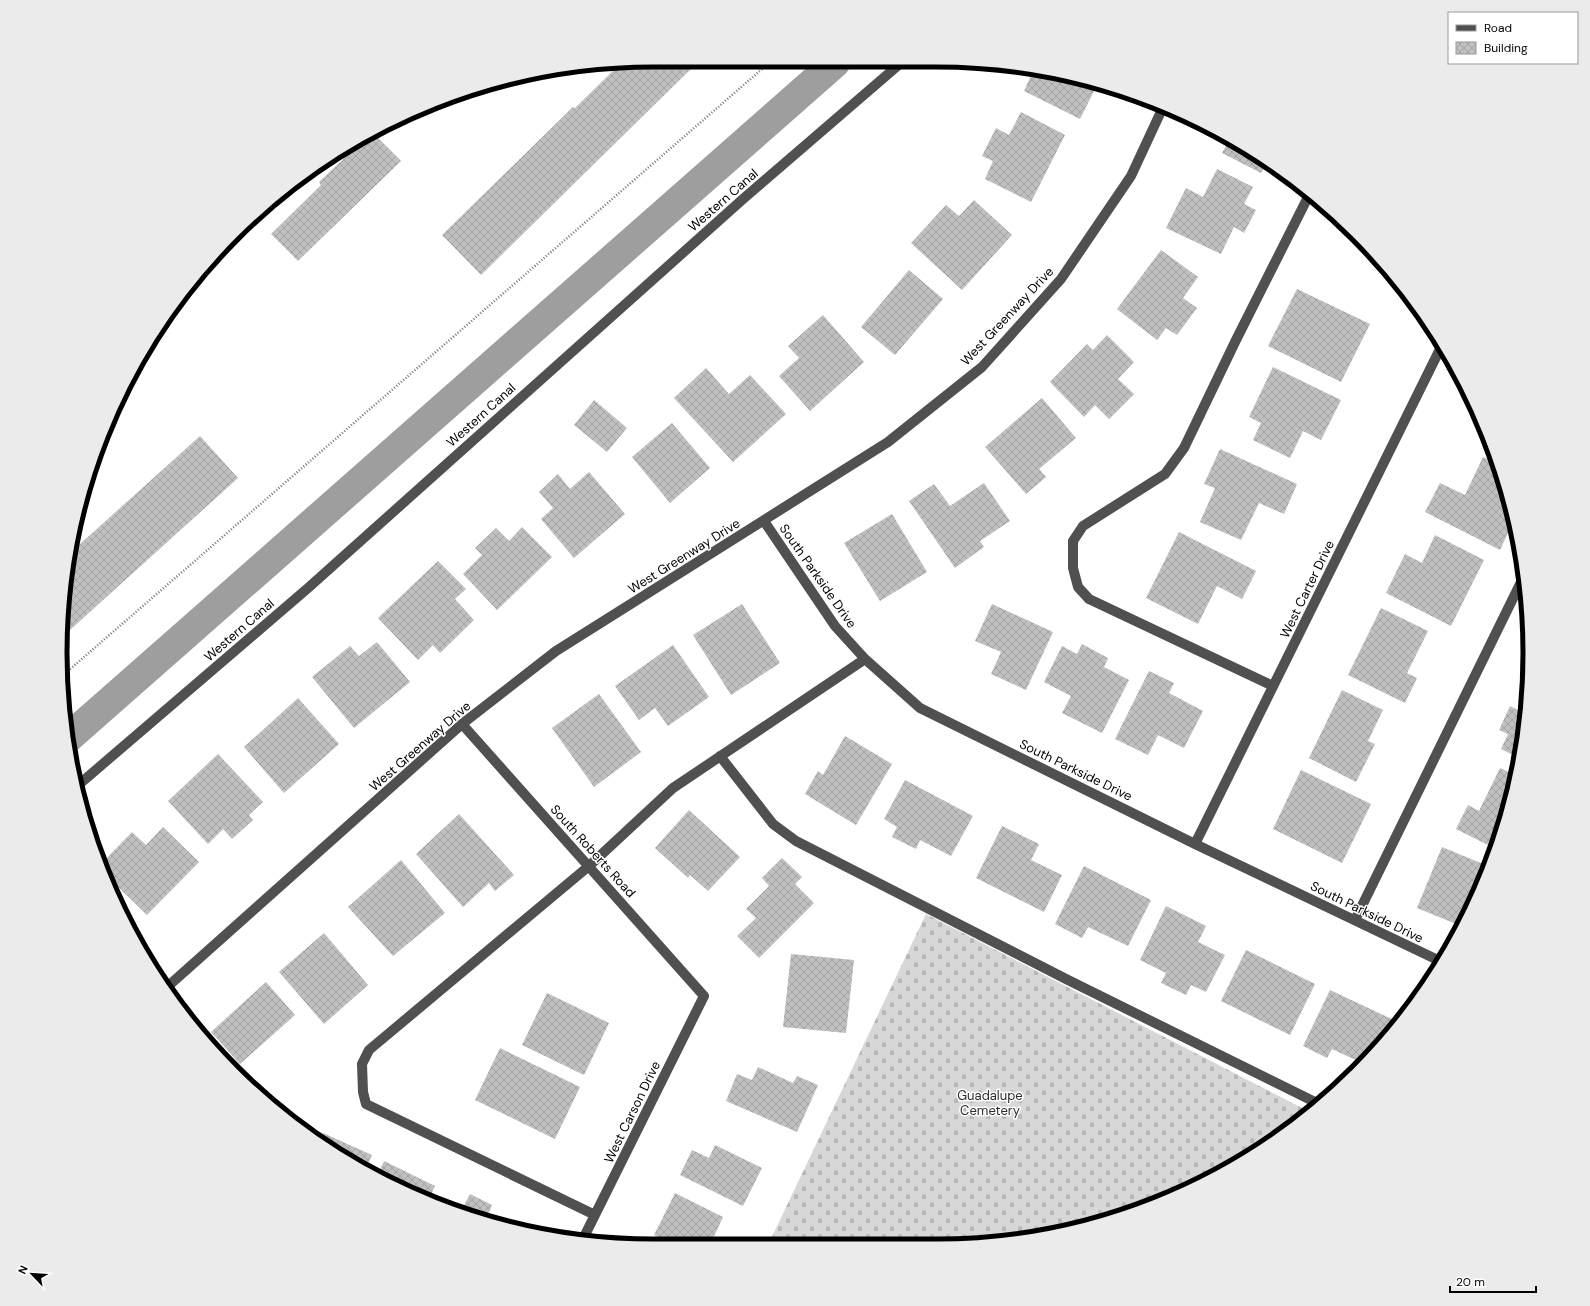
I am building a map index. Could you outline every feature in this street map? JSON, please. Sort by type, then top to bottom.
[{"type":"street","name":"Western Canal","points":[[82,782],[308,588],[737,204],[896,67]]},
{"type":"street","name":"West Greenway Drive","points":[[170,985],[462,724],[556,651],[764,522],[888,442],[982,367],[1065,272],[1131,176],[1161,112]]},
{"type":"street","points":[[1273,686],[1089,599],[1078,587],[1073,568],[1073,541],[1083,526],[1165,474],[1184,448],[1307,199]]},
{"type":"street","name":"West Carter Drive","points":[[1195,844],[1439,351]]},
{"type":"street","name":"South Parkside Drive","points":[[764,522],[835,626],[865,658],[920,708],[1195,844],[1436,959]]},
{"type":"street","points":[[1355,920],[1519,586]]},
{"type":"street","points":[[594,1215],[366,1104],[363,1092],[362,1064],[369,1050],[374,1045],[589,866],[673,788],[865,658]]},
{"type":"street","name":"South Roberts Road","points":[[462,724],[704,996]]},
{"type":"street","points":[[720,756],[774,824],[796,841],[1068,980],[1314,1101]]},
{"type":"street","name":"West Carson Drive","points":[[585,1235],[704,996]]},
{"type":"path","points":[[67,671],[764,67]]},
{"type":"green space","name":"Guadalupe Cemetery","points":[[926,914],[1305,1109],[1263,1140],[1196,1179],[1125,1208],[1089,1219],[1051,1228],[975,1238],[771,1239]]},
{"type":"building","points":[[693,67],[481,275],[442,235],[573,107],[575,108],[616,68]]},
{"type":"building","points":[[1031,75],[1095,89],[1080,119],[1024,91]]},
{"type":"building","points":[[1021,112],[1065,135],[1031,202],[985,179],[993,161],[982,156],[996,128],[1009,135]]},
{"type":"building","points":[[377,137],[401,161],[298,261],[271,234],[321,185],[319,182],[352,151]]},
{"type":"building","points":[[1227,144],[1264,167],[1261,173],[1222,153]]},
{"type":"building","points":[[1217,169],[1253,187],[1244,204],[1256,210],[1244,233],[1234,227],[1221,254],[1166,228],[1186,188],[1203,197]]},
{"type":"building","points":[[974,200],[1012,235],[962,290],[911,243],[946,205],[959,216]]},
{"type":"building","points":[[1161,250],[1198,277],[1183,298],[1197,308],[1177,335],[1166,328],[1157,340],[1117,309]]},
{"type":"building","points":[[1365,253],[1379,269],[1378,270]]},
{"type":"building","points":[[909,270],[943,299],[895,355],[861,327]]},
{"type":"building","points":[[1297,289],[1370,324],[1341,382],[1268,346]]},
{"type":"building","points":[[823,315],[864,362],[810,411],[779,376],[799,358],[788,346]]},
{"type":"building","points":[[1107,335],[1134,362],[1118,379],[1134,394],[1109,419],[1095,405],[1084,417],[1050,382],[1087,344],[1093,350]]},
{"type":"building","points":[[1273,367],[1341,400],[1321,440],[1303,431],[1290,458],[1253,440],[1261,423],[1249,417]]},
{"type":"building","points":[[706,368],[729,394],[750,375],[786,414],[733,462],[674,398]]},
{"type":"building","points":[[1042,398],[1076,438],[1039,469],[1046,477],[1026,494],[985,447]]},
{"type":"building","points":[[594,400],[627,428],[607,452],[574,425]]},
{"type":"building","points":[[672,423],[710,468],[670,503],[632,457]]},
{"type":"building","points":[[200,436],[238,478],[70,630],[68,628],[68,615],[77,547]]},
{"type":"building","points":[[1220,449],[1297,484],[1284,514],[1259,503],[1241,540],[1200,522],[1215,488],[1204,484]]},
{"type":"building","points":[[1483,457],[1490,461],[1503,501],[1510,529],[1500,550],[1425,512],[1440,483],[1465,495]]},
{"type":"building","points":[[589,472],[625,514],[574,558],[541,519],[553,508],[539,492],[558,474],[570,489]]},
{"type":"building","points":[[984,483],[1010,521],[980,541],[984,547],[955,568],[909,501],[934,484],[950,506]]},
{"type":"building","points":[[892,514],[927,572],[880,601],[844,543]]},
{"type":"building","points":[[522,527],[552,557],[497,610],[463,574],[482,555],[475,548],[496,528],[509,541]]},
{"type":"building","points":[[1179,532],[1256,571],[1242,599],[1217,586],[1198,624],[1146,598]]},
{"type":"building","points":[[1435,535],[1484,560],[1451,626],[1386,593],[1405,554],[1422,563]]},
{"type":"building","points":[[438,561],[466,589],[455,599],[474,620],[440,653],[433,645],[418,660],[378,618]]},
{"type":"building","points":[[742,604],[780,663],[731,695],[693,635]]},
{"type":"building","points":[[992,604],[1053,632],[1026,690],[991,674],[1001,652],[975,641]]},
{"type":"building","points":[[1381,608],[1428,631],[1407,673],[1417,678],[1405,703],[1348,675]]},
{"type":"building","points":[[377,642],[410,682],[354,728],[312,677],[350,646],[359,656]]},
{"type":"building","points":[[1082,644],[1108,658],[1104,667],[1129,680],[1102,733],[1062,713],[1071,696],[1044,682],[1062,646],[1077,654]]},
{"type":"building","points":[[673,645],[709,697],[668,726],[655,708],[639,720],[615,686]]},
{"type":"building","points":[[1149,671],[1174,683],[1169,693],[1203,711],[1184,748],[1158,735],[1148,755],[1115,739]]},
{"type":"building","points":[[1342,690],[1383,710],[1368,741],[1375,744],[1356,782],[1309,758]]},
{"type":"building","points":[[599,694],[641,752],[594,787],[552,728]]},
{"type":"building","points":[[298,698],[339,744],[284,793],[244,747]]},
{"type":"building","points":[[1510,706],[1520,711],[1514,755],[1501,749],[1508,734],[1499,730]]},
{"type":"building","points":[[845,736],[892,764],[856,825],[805,794],[818,771],[823,775]]},
{"type":"building","points":[[218,754],[263,802],[249,815],[253,820],[232,839],[223,829],[208,844],[168,801]]},
{"type":"building","points":[[1500,768],[1511,773],[1503,805],[1490,846],[1456,829],[1468,805],[1479,811]]},
{"type":"building","points":[[1301,770],[1371,804],[1342,863],[1273,829]]},
{"type":"building","points":[[905,780],[973,816],[951,856],[920,840],[916,849],[892,837],[897,827],[884,819]]},
{"type":"building","points":[[689,810],[740,857],[708,891],[690,875],[688,878],[655,848]]},
{"type":"building","points":[[459,814],[514,875],[495,891],[489,883],[463,907],[416,854]]},
{"type":"building","points":[[1002,826],[1039,844],[1031,860],[1062,875],[1044,912],[976,878]]},
{"type":"building","points":[[163,827],[199,862],[147,915],[115,884],[105,860],[132,832],[146,845]]},
{"type":"building","points":[[1442,847],[1483,864],[1463,912],[1456,924],[1417,908]]},
{"type":"building","points":[[782,858],[802,877],[795,884],[814,903],[759,958],[737,936],[756,918],[746,909],[769,886],[762,878]]},
{"type":"building","points":[[401,860],[445,913],[393,956],[348,907]]},
{"type":"building","points":[[1084,866],[1151,900],[1128,946],[1088,927],[1082,938],[1055,924]]},
{"type":"building","points":[[1166,906],[1206,926],[1198,942],[1225,955],[1206,992],[1191,985],[1186,995],[1161,983],[1166,973],[1140,960]]},
{"type":"building","points":[[324,933],[368,985],[324,1024],[279,972]]},
{"type":"building","points":[[1246,950],[1315,984],[1290,1035],[1221,1001]]},
{"type":"building","points":[[791,954],[854,960],[846,1033],[783,1027]]},
{"type":"building","points":[[266,982],[295,1015],[240,1064],[211,1032]]},
{"type":"building","points":[[1330,990],[1394,1020],[1357,1061],[1332,1049],[1327,1058],[1303,1046]]},
{"type":"building","points":[[547,993],[609,1023],[584,1075],[522,1045]]},
{"type":"building","points":[[500,1048],[580,1087],[555,1139],[475,1100]]},
{"type":"building","points":[[758,1067],[793,1083],[797,1076],[818,1085],[797,1132],[726,1101],[737,1074],[752,1080]]},
{"type":"building","points":[[323,1133],[372,1155],[368,1164],[327,1140],[322,1136]]},
{"type":"building","points":[[715,1145],[762,1168],[743,1206],[680,1175],[692,1150],[709,1158]]},
{"type":"building","points":[[384,1161],[435,1186],[431,1195],[394,1179],[380,1171]]},
{"type":"building","points":[[675,1193],[723,1217],[713,1239],[663,1239],[654,1235]]},
{"type":"building","points":[[470,1194],[492,1205],[488,1215],[463,1207]]},
{"type":"waterway","points":[[73,734],[830,67]]}]
